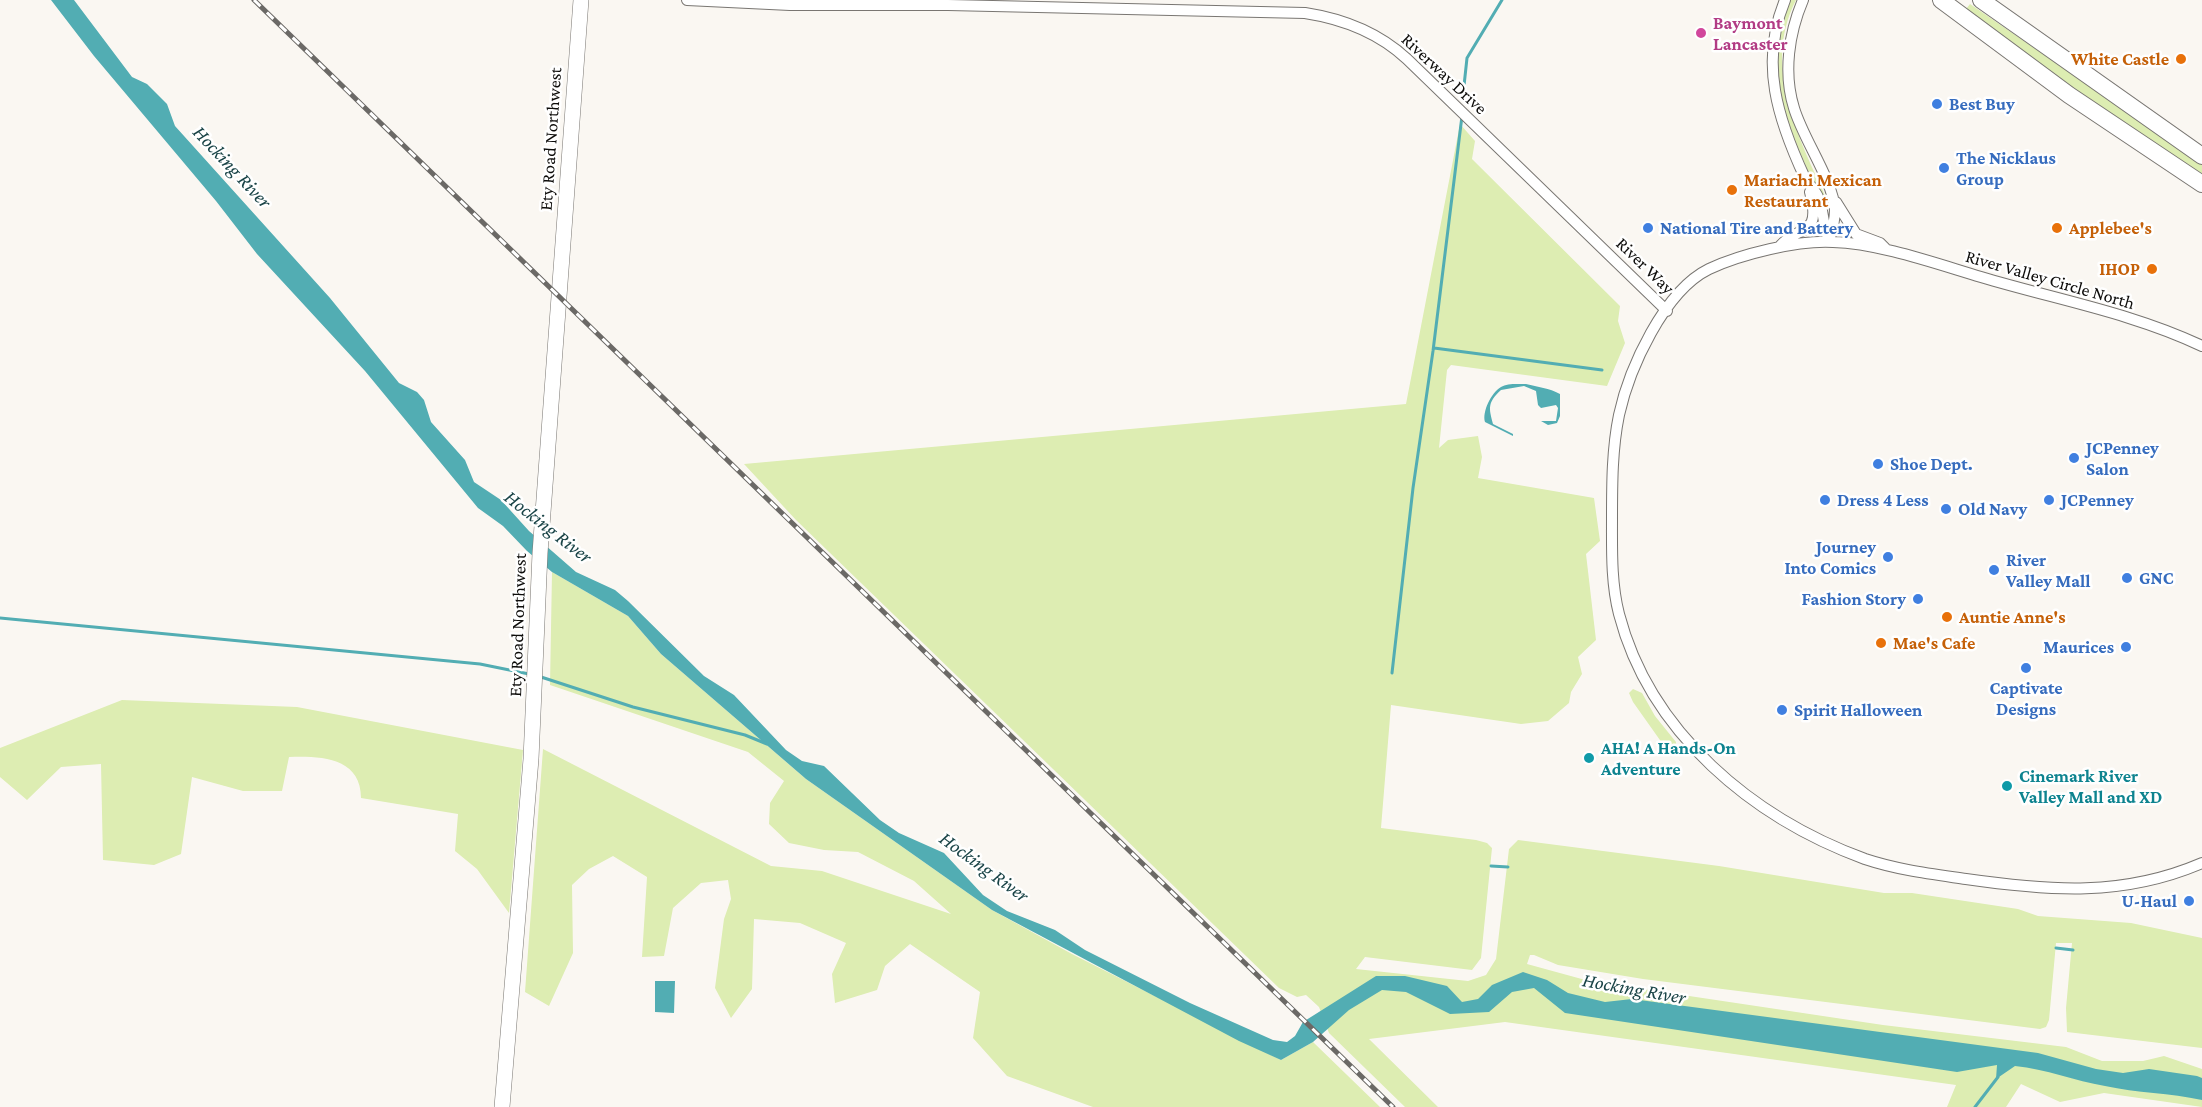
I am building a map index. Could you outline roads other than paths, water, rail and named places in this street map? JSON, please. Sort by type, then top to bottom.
[{"type":"main road","points":[[1941,0],[2069,95],[2202,184]]},
{"type":"main road","points":[[1981,0],[2202,156]]},
{"type":"street","name":"Ety Road Northwest","points":[[502,1107],[529,782],[537,664],[540,553],[581,0]]},
{"type":"street","name":"Riverway Drive","points":[[687,0],[1305,13],[1330,17],[1369,32],[1401,53],[1599,245]]},
{"type":"street","points":[[1785,0],[1773,46],[1773,84],[1782,125],[1809,184],[1820,201],[1823,227],[1829,241]]},
{"type":"street","points":[[1803,0],[1790,46],[1791,92],[1797,118],[1831,194],[1835,213],[1829,241]]},
{"type":"street","points":[[1809,184],[1813,203],[1812,221],[1802,233],[1785,240],[1780,246],[1704,272],[1678,295],[1644,344],[1631,371],[1617,424],[1612,492],[1613,577],[1624,631],[1645,679],[1667,716],[1694,750],[1734,787],[1796,825],[1865,859],[1905,870],[2035,888],[2080,890],[2115,888],[2150,881],[2202,862]]},
{"type":"street","name":"River Valley Circle North","points":[[1831,194],[1856,234],[1880,243],[1888,250]]},
{"type":"street","name":"River Valley Circle North","points":[[1780,246],[1829,241],[1888,250],[2093,308],[2202,346]]},
{"type":"street","name":"River Way","points":[[1599,245],[1667,310]]},
{"type":"water","points":[[51,0],[74,0],[132,77],[147,84],[167,104],[175,126],[330,298],[399,383],[417,392],[424,400],[431,422],[465,460],[474,482],[501,500],[529,531],[576,572],[615,590],[628,601],[704,676],[734,695],[786,750],[802,761],[824,766],[880,820],[899,833],[944,853],[983,895],[1007,911],[1055,930],[1085,950],[1190,1003],[1273,1040],[1287,1042],[1295,1036],[1303,1022],[1376,976],[1405,976],[1447,986],[1462,1002],[1478,999],[1492,985],[1523,972],[1547,980],[1568,993],[1605,1002],[1632,999],[2038,1053],[2096,1069],[2123,1073],[2149,1069],[2197,1076],[2202,1078],[2202,1100],[2094,1084],[2015,1066],[1996,1079],[1997,1065],[1957,1072],[1565,1013],[1534,988],[1512,992],[1489,1012],[1450,1014],[1406,992],[1382,990],[1349,1010],[1313,1042],[1281,1060],[1239,1041],[992,910],[806,779],[661,654],[628,616],[552,572],[527,551],[503,526],[478,508],[365,371],[257,254],[216,201],[94,56]]},
{"type":"water","points":[[1526,384],[1560,394],[1560,416],[1557,423],[1548,425],[1541,421],[1556,421],[1558,408],[1556,405],[1541,408],[1538,405],[1536,391],[1524,386],[1501,390],[1490,406],[1493,424],[1513,436],[1485,422],[1486,408],[1497,390],[1506,385]]},
{"type":"water","points":[[655,981],[675,981],[674,1013],[655,1012]]},
{"type":"waterway","points":[[1463,95],[1467,58],[1502,0]]},
{"type":"waterway","points":[[1392,673],[1413,488],[1433,351],[1462,116]]},
{"type":"waterway","points":[[1434,348],[1602,370]]},
{"type":"waterway","points":[[0,618],[480,664],[529,674]]},
{"type":"waterway","points":[[538,676],[633,707],[745,735],[767,744]]},
{"type":"waterway","points":[[1491,866],[1508,867]]},
{"type":"waterway","points":[[2056,948],[2073,950]]},
{"type":"waterway","points":[[1975,1107],[1998,1077]]},
{"type":"railway","points":[[254,0],[1393,1107]]},
{"type":"place","name":"Baymont Lancaster","points":[[1701,33]]},
{"type":"place","name":"White Castle","points":[[2181,59]]},
{"type":"place","name":"Best Buy","points":[[1937,104]]},
{"type":"place","name":"The Nicklaus Group","points":[[1944,168]]},
{"type":"place","name":"Mariachi Mexican Restaurant","points":[[1732,190]]},
{"type":"place","name":"National Tire and Battery","points":[[1648,228]]},
{"type":"place","name":"Applebee's","points":[[2057,228]]},
{"type":"place","name":"IHOP","points":[[2152,269]]},
{"type":"place","name":"JCPenney Salon","points":[[2074,458]]},
{"type":"place","name":"Shoe Dept.","points":[[1878,464]]},
{"type":"place","name":"Dress 4 Less","points":[[1825,500]]},
{"type":"place","name":"JCPenney","points":[[2049,500]]},
{"type":"place","name":"Old Navy","points":[[1946,509]]},
{"type":"place","name":"Journey Into Comics","points":[[1888,557]]},
{"type":"place","name":"River Valley Mall","points":[[1994,570]]},
{"type":"place","name":"GNC","points":[[2127,578]]},
{"type":"place","name":"Fashion Story","points":[[1918,599]]},
{"type":"place","name":"Auntie Anne's","points":[[1947,617]]},
{"type":"place","name":"Mae's Cafe","points":[[1881,643]]},
{"type":"place","name":"Maurices","points":[[2126,647]]},
{"type":"place","name":"Captivate Designs","points":[[2026,668]]},
{"type":"place","name":"Spirit Halloween","points":[[1782,710]]},
{"type":"place","name":"AHA! A Hands-On Adventure","points":[[1589,758]]},
{"type":"place","name":"Cinemark River Valley Mall and XD","points":[[2007,786]]},
{"type":"place","name":"U-Haul","points":[[2189,901]]},
{"type":"water label","name":"Hocking River","points":[[232,167]]},
{"type":"water label","name":"Hocking River","points":[[548,527]]},
{"type":"water label","name":"Hocking River","points":[[984,867]]},
{"type":"water label","name":"Hocking River","points":[[1634,989]]}]
